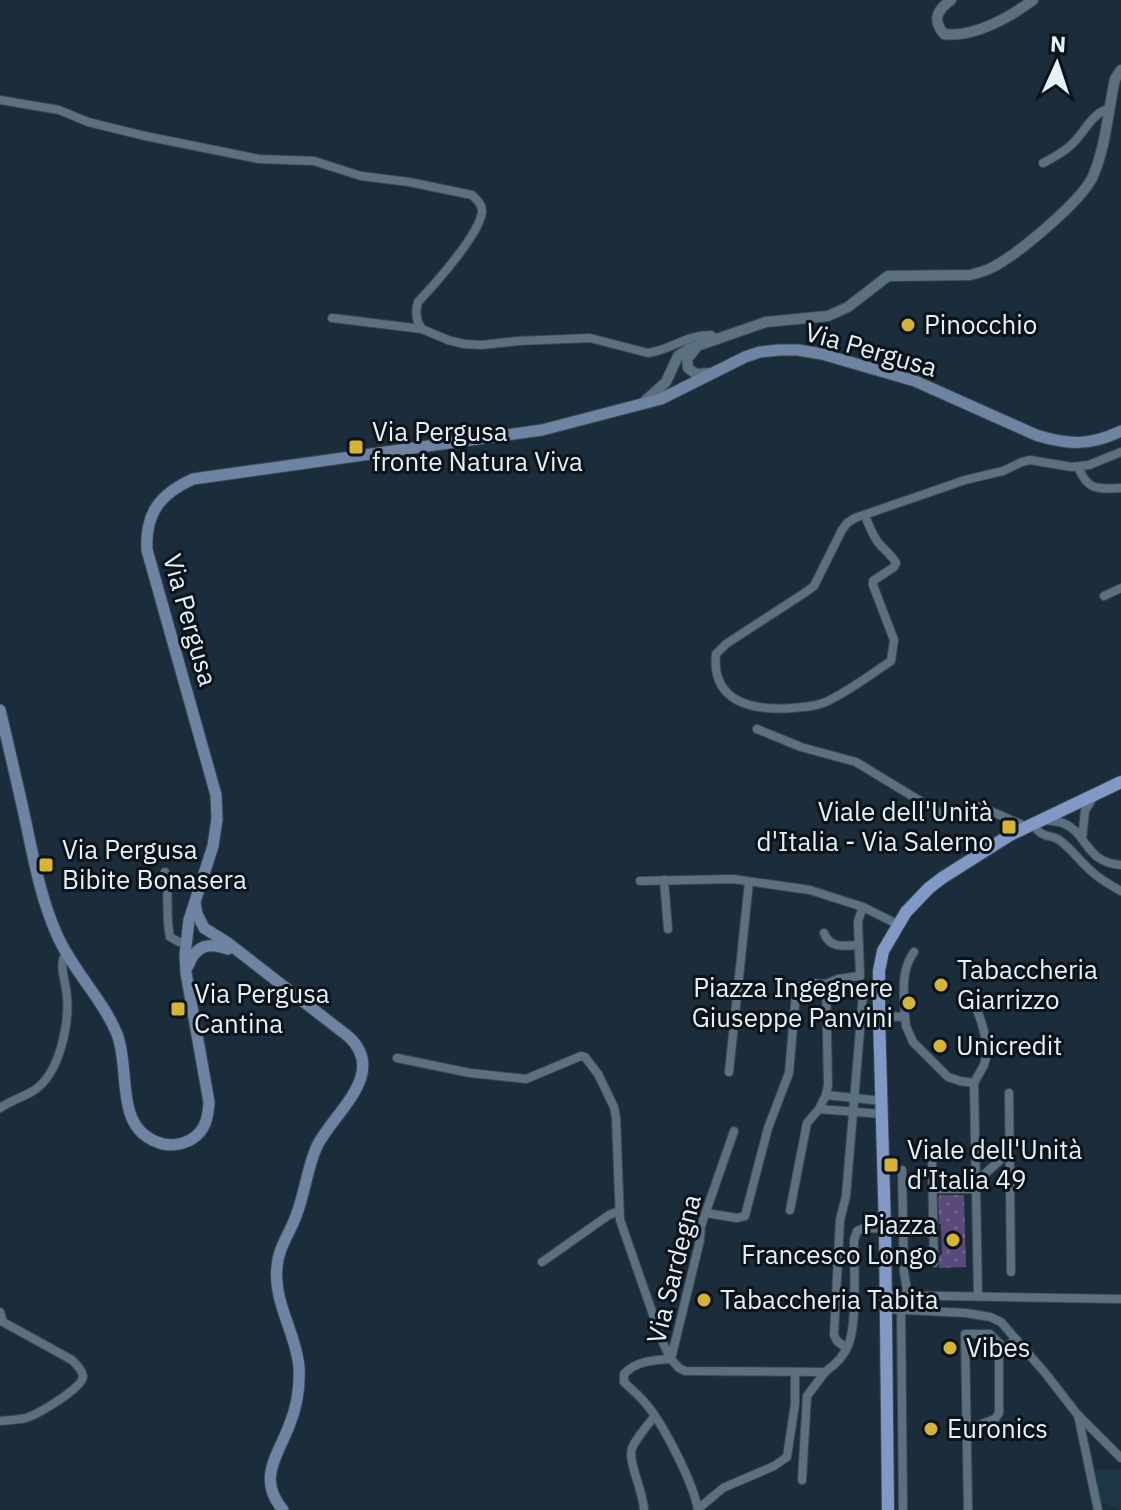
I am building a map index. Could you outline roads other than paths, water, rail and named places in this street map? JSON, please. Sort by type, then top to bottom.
[{"type":"main road","name":"Via Pergusa","points":[[0,714],[47,910],[66,953],[107,1013],[117,1036],[122,1052],[129,1114],[142,1135],[163,1145],[178,1144],[198,1134],[208,1116],[205,1071],[186,973],[186,939],[194,899],[213,846],[217,819],[216,795],[147,550],[146,537],[153,510],[179,486],[193,479],[542,430],[680,391],[760,352],[798,350],[822,354],[915,381],[1055,441],[1072,444],[1089,442],[1121,431]]},
{"type":"main road","points":[[888,1510],[880,959],[897,924],[917,900],[942,878],[1034,824],[1121,782]]},
{"type":"main road","points":[[194,899],[197,914],[209,933],[228,943],[349,1037],[357,1044],[363,1060],[359,1085],[323,1135],[313,1156],[296,1216],[277,1260],[278,1289],[299,1369],[299,1389],[293,1415],[270,1473],[272,1492],[283,1510]]},
{"type":"main road","points":[[186,939],[202,932],[209,933]]},
{"type":"main road","points":[[186,939],[240,954]]},
{"type":"main road","points":[[186,973],[193,954],[212,945]]},
{"type":"street","points":[[951,0],[936,19],[944,34],[955,35],[994,24],[1033,0]]},
{"type":"street","points":[[642,404],[659,390],[678,356],[688,349],[766,322],[828,316],[848,307],[888,276],[970,275],[996,266],[1072,204],[1090,182],[1100,156],[1115,79],[1121,70]]},
{"type":"street","points":[[0,100],[59,110],[88,122],[145,136],[259,159],[314,161],[361,176],[472,195],[479,202],[482,213],[460,252],[418,302],[416,310],[422,329]]},
{"type":"street","points":[[1043,163],[1073,144],[1096,115],[1109,109]]},
{"type":"street","points":[[332,318],[422,329],[464,344],[590,338],[648,353],[698,335],[711,335],[717,340]]},
{"type":"street","points":[[671,371],[674,387],[680,391],[687,359],[698,347]]},
{"type":"street","points":[[687,359],[688,368],[696,374],[714,373]]},
{"type":"street","points":[[865,515],[872,533],[896,563],[873,581],[894,640],[891,661],[826,702],[814,706],[777,709],[747,706],[729,695],[718,680],[716,654],[726,644],[814,586],[847,523],[865,515],[965,480],[1003,471],[1030,460],[1065,468],[1078,467],[1121,452]]},
{"type":"street","points":[[1078,467],[1086,483],[1092,487],[1121,488]]},
{"type":"street","points":[[1104,596],[1121,588]]},
{"type":"street","points":[[757,729],[801,747],[856,762],[940,813],[961,816],[979,806],[1034,824],[1054,821],[1068,826],[1098,858],[1121,865]]},
{"type":"street","points":[[1082,840],[1084,818],[1094,796]]},
{"type":"street","points":[[1068,826],[1069,808],[1078,808],[1084,818]]},
{"type":"street","points":[[1034,824],[1040,834],[1057,838],[1091,872],[1121,891]]},
{"type":"street","points":[[165,872],[169,888],[170,937],[179,942],[186,939]]},
{"type":"street","points":[[640,881],[733,879],[810,890],[863,907],[897,924]]},
{"type":"street","points":[[664,880],[668,929]]},
{"type":"street","points":[[729,1072],[749,882]]},
{"type":"street","points":[[706,1213],[737,1218],[745,1216],[768,1128],[789,1073],[796,993],[801,986],[810,983],[826,984],[860,976],[858,921],[863,907]]},
{"type":"street","points":[[824,933],[832,944],[859,945]]},
{"type":"street","points":[[914,952],[907,961],[904,978],[906,1026],[913,1042],[948,1077],[974,1083]]},
{"type":"street","points":[[0,1108],[40,1085],[56,1059],[63,1040],[67,1008],[61,965],[66,953]]},
{"type":"street","points":[[790,1210],[807,1123],[826,1095],[826,984]]},
{"type":"street","points":[[846,1348],[834,1335],[840,1220],[845,1207],[863,994]]},
{"type":"street","points":[[973,1001],[981,1019],[986,1055],[984,1066],[974,1083],[978,1296]]},
{"type":"street","points":[[879,1016],[905,1017]]},
{"type":"street","points":[[397,1058],[470,1073],[526,1079],[585,1057],[607,1090],[616,1118],[620,1220],[671,1359],[632,1366],[624,1374],[624,1382],[647,1405],[666,1435],[698,1509],[723,1488],[774,1466],[787,1457],[795,1404],[795,1372]]},
{"type":"street","points":[[1009,1093],[1011,1272]]},
{"type":"street","points":[[826,1095],[854,1098],[882,1107]]},
{"type":"street","points":[[819,1109],[854,1112],[882,1107]]},
{"type":"street","name":"Via Sardegna","points":[[734,1131],[701,1226],[671,1359],[685,1371],[825,1372]]},
{"type":"street","points":[[933,1189],[976,1185],[1009,1152]]},
{"type":"street","points":[[932,1163],[934,1263]]},
{"type":"street","points":[[902,1170],[904,1272],[912,1310]]},
{"type":"street","points":[[542,1262],[619,1211]]},
{"type":"street","points":[[802,1480],[807,1396],[837,1362],[850,1341],[855,1236],[859,1229],[903,1229]]},
{"type":"street","points":[[885,1295],[1121,1299]]},
{"type":"street","points":[[885,1309],[966,1313],[1001,1322],[1077,1414],[1121,1458]]},
{"type":"street","points":[[901,1309],[903,1510]]},
{"type":"street","points":[[0,1421],[26,1418],[65,1396],[81,1384],[83,1377],[72,1360],[1,1320]]},
{"type":"street","points":[[968,1510],[965,1334],[990,1334],[1004,1348]]},
{"type":"street","points":[[967,1430],[995,1419],[999,1413],[999,1356],[1016,1339]]},
{"type":"street","points":[[1077,1414],[1098,1510]]},
{"type":"street","points":[[644,1510],[631,1455],[633,1447],[654,1417]]},
{"type":"place","name":"Pinocchio","points":[[908,325]]},
{"type":"place","name":"Via Pergusa fronte Natura Viva","points":[[356,447]]},
{"type":"place","name":"Viale dell'Unità d'Italia - Via Salerno","points":[[1009,827]]},
{"type":"place","name":"Via Pergusa Bibite Bonasera","points":[[46,865]]},
{"type":"place","name":"Tabaccheria Giarrizzo","points":[[941,985]]},
{"type":"place","name":"Piazza Ingegnere Giuseppe Panvini","points":[[909,1003]]},
{"type":"place","name":"Via Pergusa Cantina","points":[[178,1009]]},
{"type":"place","name":"Unicredit","points":[[940,1046]]},
{"type":"place","name":"Viale dell'Unità d'Italia 49","points":[[891,1165]]},
{"type":"place","name":"Piazza Francesco Longo","points":[[953,1240]]},
{"type":"place","name":"Tabaccheria Tabita","points":[[704,1300]]},
{"type":"place","name":"Vibes","points":[[950,1348]]},
{"type":"place","name":"Euronics","points":[[931,1429]]}]
